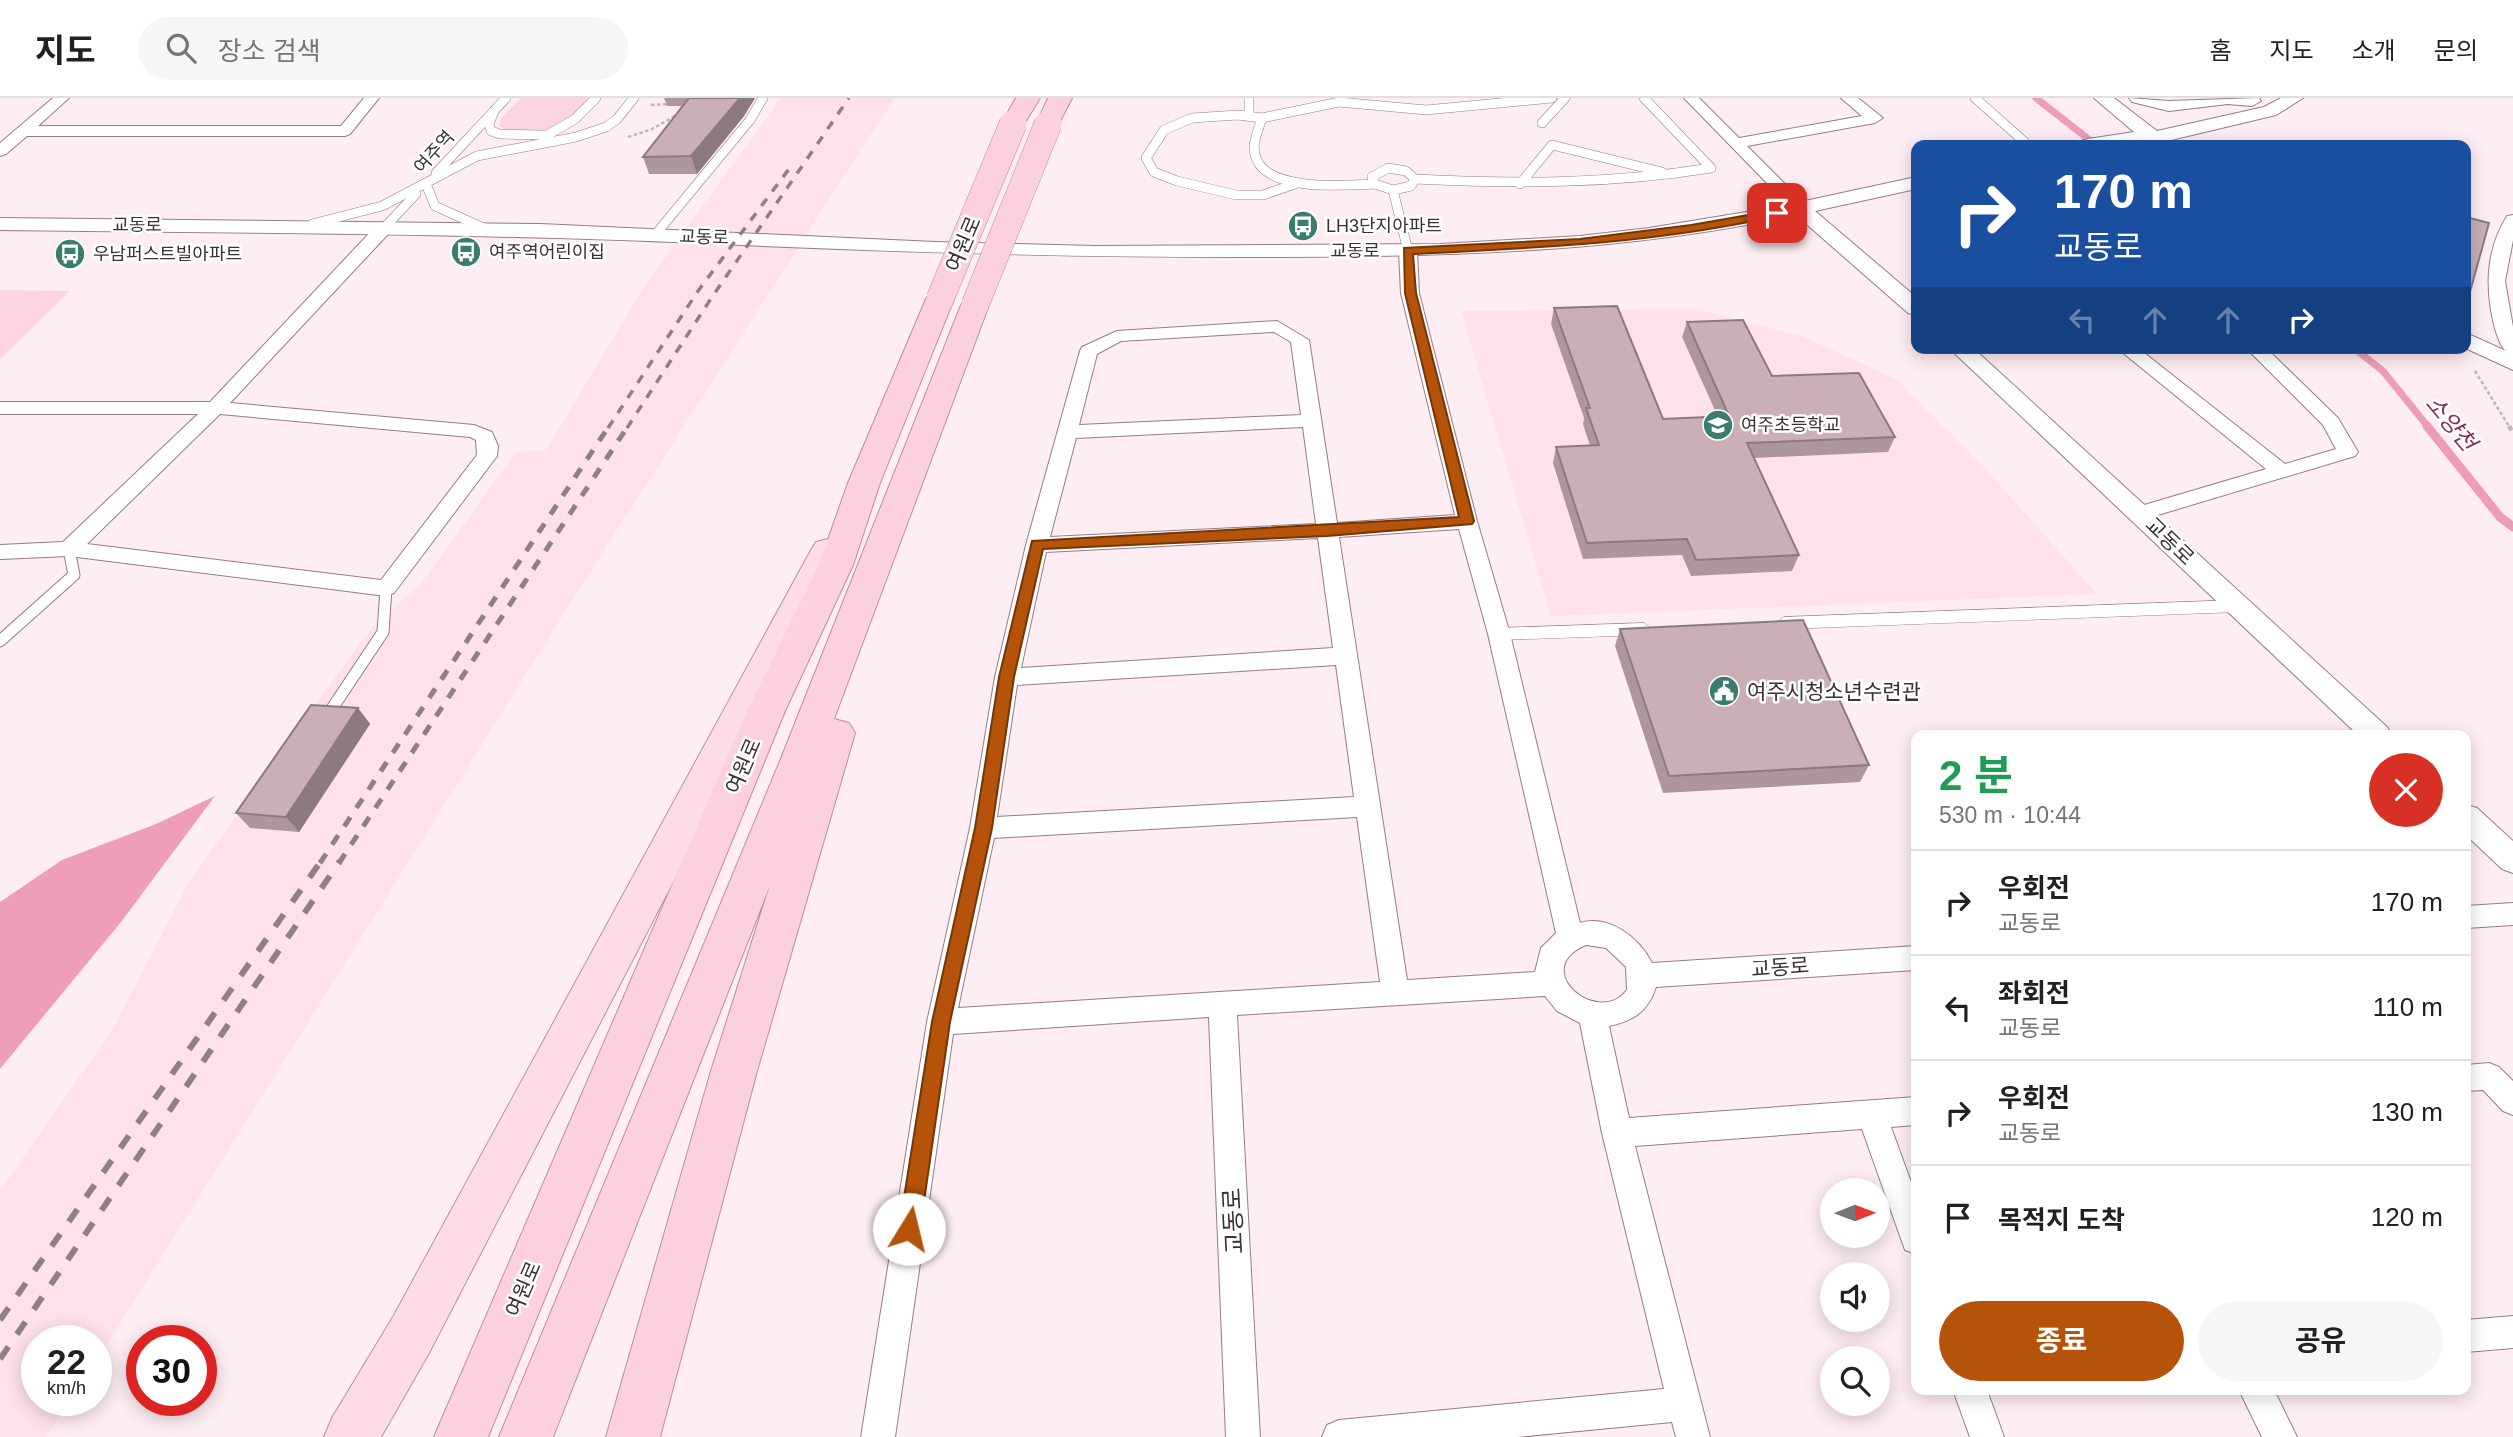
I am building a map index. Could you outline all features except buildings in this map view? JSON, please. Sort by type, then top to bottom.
[{"type":"highway","name":"여원로","points":[[461,1437],[766,711],[836,565],[864,483],[1013,124],[1028,98]]},
{"type":"highway","name":"여원로","points":[[526,1437],[794,774],[975,305],[1060,98]]},
{"type":"highway","points":[[633,1437],[742,1045],[824,768],[889,572],[888,529]]},
{"type":"main road","points":[[351,1437],[418,1323],[864,483]]},
{"type":"street","points":[[0,151],[62,98]]},
{"type":"street","points":[[23,131],[345,131],[372,98]]},
{"type":"street","points":[[1690,98],[1801,208],[1911,304]]},
{"type":"street","points":[[1737,142],[1875,118],[1848,98]]},
{"type":"street","points":[[2103,98],[2150,136]]},
{"type":"street","points":[[2115,98],[2150,136]]},
{"type":"street","points":[[2138,98],[2169,106],[2228,99],[2273,104]]},
{"type":"street","points":[[2122,140],[2150,136],[2294,98]]},
{"type":"street","points":[[2150,136],[2252,101]]},
{"type":"street","points":[[2220,140],[2225,134],[2269,116],[2273,104]]},
{"type":"street","name":"교동로","points":[[0,224],[487,229],[935,248],[1082,251],[1408,251],[1580,242],[1712,225],[1911,184]]},
{"type":"street","points":[[2513,220],[2500,247],[2496,299],[2509,344],[2513,349]]},
{"type":"street","points":[[69,549],[215,408],[385,227]]},
{"type":"street","name":"교동로","points":[[1408,251],[1410,293],[1467,521],[1499,634],[1570,936]]},
{"type":"street","points":[[877,1437],[941,1022],[983,828],[1007,677],[1037,545],[1089,351],[1117,336],[1277,326],[1300,340],[1395,993]]},
{"type":"street","points":[[2471,342],[2513,363]]},
{"type":"street","name":"교동로","points":[[1967,354],[2141,513],[2372,730]]},
{"type":"street","points":[[2134,354],[2282,472]]},
{"type":"street","points":[[2141,513],[2348,452],[2331,422],[2261,354]]},
{"type":"street","points":[[0,408],[215,408],[474,431],[485,436],[488,446],[486,456],[386,589],[69,549],[0,552]]},
{"type":"street","points":[[1067,432],[1311,421]]},
{"type":"street","points":[[1037,545],[1327,531],[1467,521]]},
{"type":"street","points":[[1764,624],[2238,606]]},
{"type":"street","points":[[1499,634],[1666,628]]},
{"type":"street","points":[[1007,677],[1345,656]]},
{"type":"street","points":[[983,828],[1367,806]]},
{"type":"street","points":[[2471,822],[2513,860]]},
{"type":"street","points":[[2471,918],[2513,914]]},
{"type":"street","points":[[1593,933],[1617,940],[1630,950],[1639,963],[1643,976],[1643,988],[1628,1009],[1616,1014],[1592,1014],[1572,1006],[1560,996],[1551,983],[1548,969],[1550,955],[1558,944],[1570,936],[1593,933]]},
{"type":"street","name":"교동로","points":[[1643,976],[1911,958]]},
{"type":"street","points":[[941,1022],[1551,983]]},
{"type":"street","name":"교동로","points":[[1223,1005],[1243,1437]]},
{"type":"street","points":[[1592,1014],[1617,1133],[1693,1437]]},
{"type":"street","points":[[2471,1078],[2489,1076],[2513,1101]]},
{"type":"street","points":[[1617,1133],[1911,1111]]},
{"type":"street","points":[[1872,1115],[1911,1225]]},
{"type":"street","points":[[2471,1336],[2513,1332]]},
{"type":"street","points":[[1972,1395],[1987,1437]]},
{"type":"street","points":[[2259,1395],[2280,1437]]},
{"type":"street","points":[[1339,1437],[1686,1404]]},
{"type":"lane","name":"여주역","points":[[385,227],[506,98]]},
{"type":"lane","points":[[524,145],[575,120],[596,98]]},
{"type":"lane","points":[[305,226],[382,206],[477,156],[576,137],[606,127],[617,119],[634,98]]},
{"type":"lane","points":[[655,235],[750,120],[763,98]]},
{"type":"lane","points":[[1249,98],[1249,116]]},
{"type":"lane","points":[[1415,179],[1411,186],[1393,190],[1375,184],[1295,184],[1263,195],[1236,195],[1177,181],[1154,172],[1146,158],[1164,130],[1192,118],[1262,118],[1339,100],[1426,110],[1552,98]]},
{"type":"lane","points":[[1542,122],[1565,98]]},
{"type":"lane","points":[[1375,184],[1372,177],[1384,169],[1404,170],[1415,179],[1555,184],[1673,175],[1711,168],[1644,98]]},
{"type":"lane","points":[[1975,98],[2022,140]]},
{"type":"lane","points":[[494,111],[489,124],[491,131],[500,134],[548,135]]},
{"type":"lane","points":[[1262,118],[1253,135],[1252,154],[1262,169],[1295,184]]},
{"type":"lane","points":[[1520,184],[1552,145],[1673,175]]},
{"type":"lane","points":[[426,184],[435,206],[487,229]]},
{"type":"lane","points":[[1393,190],[1408,251]]},
{"type":"lane","points":[[0,641],[74,575],[69,549]]},
{"type":"lane","points":[[331,710],[383,632],[386,589]]},
{"type":"path","points":[[644,105],[680,104]]},
{"type":"path","points":[[2474,369],[2513,433]]},
{"type":"shaded area","points":[[521,98],[589,98],[567,120],[552,128],[521,131],[507,130],[499,126],[501,118]]},
{"type":"shaded area","points":[[781,98],[894,98],[576,594],[112,1335],[112,1325],[21,1325],[21,1416],[60,1416],[45,1437],[0,1437],[0,1191],[114,1027],[188,884],[306,717],[374,625],[421,584],[516,452],[546,450],[644,287]]},
{"type":"shaded area","points":[[0,290],[70,291],[0,359]]},
{"type":"shaded area","name":"여주초등학교","points":[[1695,309],[1804,337],[1896,379],[1986,470],[2097,594],[1551,616],[1461,311]]},
{"type":"shaded area","points":[[215,796],[121,922],[0,1069],[0,902],[62,860],[156,824]]},
{"type":"waterway","name":"소양천","points":[[2036,98],[2090,140]]},
{"type":"waterway","name":"소양천","points":[[2362,354],[2383,371],[2429,428]]},
{"type":"waterway","name":"소양천","points":[[2427,426],[2500,517],[2513,527]]},
{"type":"railway","points":[[627,428],[712,297],[849,98]]},
{"type":"railway","points":[[608,428],[698,291],[789,169]]},
{"type":"railway","points":[[320,863],[609,426]]},
{"type":"railway","points":[[339,863],[628,426]]},
{"type":"railway","points":[[0,1320],[321,861]]},
{"type":"railway","points":[[0,1359],[340,861]]},
{"type":"place","name":"LH3단지아파트","points":[[1303,226]]},
{"type":"place","name":"여주역어린이집","points":[[466,252]]},
{"type":"place","name":"우남퍼스트빌아파트","points":[[70,254]]},
{"type":"place","name":"여주초등학교","points":[[1718,425]]},
{"type":"place","name":"여주시청소년수련관","points":[[1724,691]]},
{"type":"route","points":[[909,1229],[941,1022],[983,828],[1007,677],[1037,545],[1327,531],[1467,521],[1410,293],[1408,251],[1580,242],[1691,228],[1777,213]]}]
